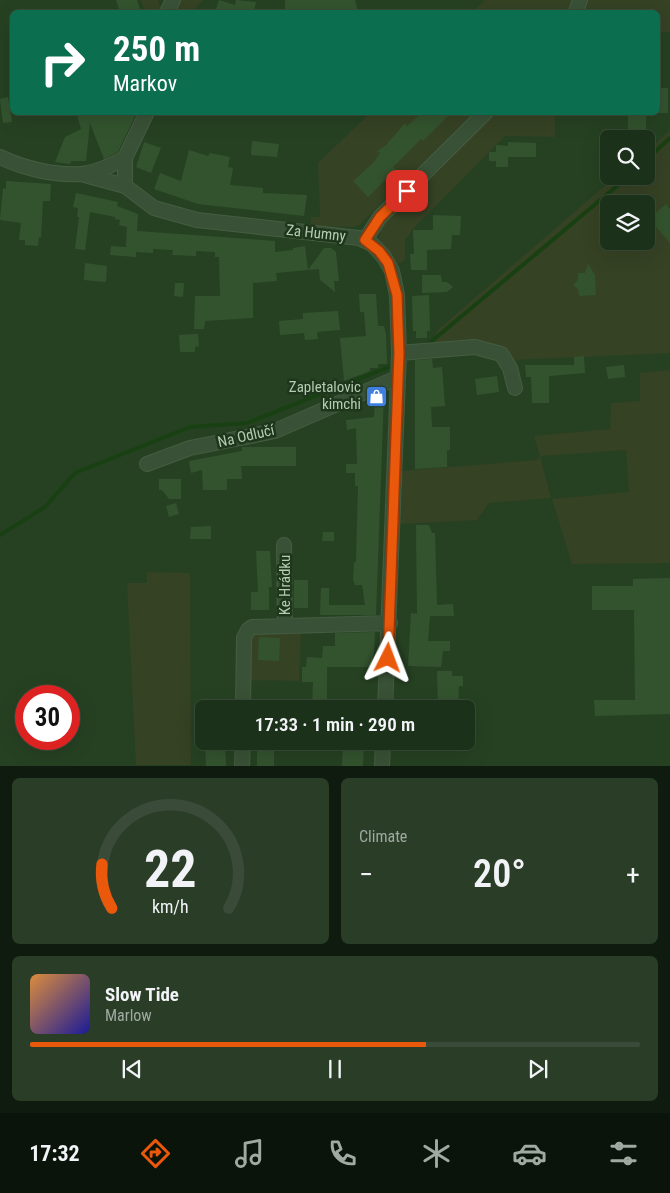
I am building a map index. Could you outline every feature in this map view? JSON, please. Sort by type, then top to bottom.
[{"type":"street","points":[[0,157],[17,165],[81,174],[125,186],[125,158],[146,115]]},
{"type":"street","points":[[365,240],[380,217],[483,115]]},
{"type":"street","points":[[81,174],[109,166],[125,158]]},
{"type":"street","points":[[0,169],[17,165]]},
{"type":"street","name":"Za Humny","points":[[125,186],[154,208],[197,220],[337,234],[365,240],[384,257],[394,278],[398,364],[390,623],[386,700]]},
{"type":"street","name":"Na Odlučí","points":[[147,464],[190,448],[275,431],[398,364],[418,351],[475,347],[501,354],[510,368],[515,388]]},
{"type":"street","name":"Ke Hrádku","points":[[284,545],[285,625]]},
{"type":"street","name":"Ke Hrádku","points":[[243,700],[245,634],[248,630],[256,626],[390,623]]},
{"type":"street","points":[[242,750],[242,766]]},
{"type":"street","points":[[382,766],[383,750]]},
{"type":"green space","points":[[141,0],[158,0],[160,10],[144,10]]},
{"type":"green space","points":[[181,0],[204,0],[193,10],[176,10]]},
{"type":"green space","points":[[485,0],[574,0],[571,10],[474,10]]},
{"type":"green space","points":[[584,0],[670,0],[670,32],[660,32],[660,10],[582,10]]},
{"type":"green space","points":[[368,115],[472,115],[359,225],[353,227],[311,226],[311,217],[320,217],[318,163]]},
{"type":"green space","points":[[492,115],[555,115],[555,137],[505,136],[413,229],[405,240],[405,260],[395,266],[379,238],[382,225]]},
{"type":"green space","points":[[602,129],[623,129],[623,130]]},
{"type":"green space","points":[[670,131],[670,353],[511,360],[484,341],[428,345],[440,328],[606,185],[655,185],[655,144]]},
{"type":"green space","points":[[670,370],[670,563],[572,564],[552,499],[629,492],[626,450],[540,456],[534,436],[610,429],[611,403],[640,401],[640,373]]},
{"type":"green space","points":[[540,456],[551,498],[489,503],[477,520],[399,524],[401,471],[537,460]]},
{"type":"green space","points":[[147,572],[190,573],[191,765],[136,765],[127,583],[147,583]]},
{"type":"green space","points":[[255,633],[301,634],[299,681],[249,680],[249,637]]},
{"type":"building","points":[[116,0],[137,0],[140,10],[119,10]]},
{"type":"building","points":[[219,0],[235,5],[236,0],[256,2],[254,10],[216,10]]},
{"type":"building","points":[[285,0],[355,0],[358,10],[299,10],[285,9]]},
{"type":"building","points":[[660,88],[668,88],[668,113],[660,113]]},
{"type":"building","points":[[8,97],[12,122],[3,123],[0,99]]},
{"type":"building","points":[[77,115],[136,115],[118,152],[104,159],[90,123],[86,161],[71,161],[70,164],[55,162],[65,137],[81,129]]},
{"type":"building","points":[[420,115],[449,115],[393,167],[396,169],[368,197],[353,181],[374,162],[380,153],[377,151],[386,145],[405,123],[407,126]]},
{"type":"building","points":[[628,115],[646,115],[646,129],[628,129]]},
{"type":"building","points":[[252,141],[279,144],[277,157],[251,155]]},
{"type":"building","points":[[144,142],[161,148],[151,173],[136,167]]},
{"type":"building","points":[[508,142],[536,143],[536,157],[508,157],[508,167],[496,167],[496,161],[489,161],[489,152],[496,152],[496,145],[508,146]]},
{"type":"building","points":[[189,150],[208,156],[210,153],[230,157],[228,167],[233,168],[230,185],[263,188],[263,193],[307,195],[304,216],[198,204],[154,189],[160,173],[181,181]]},
{"type":"building","points":[[6,181],[51,184],[50,201],[43,201],[41,238],[39,237],[38,246],[25,245],[25,240],[19,240],[21,223],[0,220],[3,188],[6,189]]},
{"type":"building","points":[[76,193],[118,202],[117,206],[138,214],[137,231],[275,241],[275,252],[293,250],[293,248],[305,246],[308,270],[276,273],[277,281],[253,283],[253,318],[205,321],[204,329],[194,329],[195,296],[220,296],[219,257],[215,257],[215,252],[196,251],[196,256],[172,255],[173,250],[153,249],[153,253],[136,252],[136,257],[110,255],[111,246],[126,247],[127,227],[119,225],[120,220],[115,219],[115,217],[90,212],[85,250],[75,249],[79,217],[77,217],[78,208],[73,207]]},
{"type":"building","points":[[666,204],[670,209],[670,243],[655,226],[655,214]]},
{"type":"building","points":[[433,215],[461,216],[460,235],[452,235],[451,249],[427,250],[427,270],[411,270],[410,254],[414,254],[413,230],[433,230]]},
{"type":"building","points":[[324,248],[331,248],[336,252],[339,281],[334,281],[335,292],[320,280],[319,269],[308,270]]},
{"type":"building","points":[[85,263],[107,266],[106,282],[84,280]]},
{"type":"building","points":[[588,264],[595,275],[596,295],[579,296],[578,289],[573,285],[578,280],[578,273],[585,273]]},
{"type":"building","points":[[422,275],[441,275],[442,282],[447,282],[453,287],[447,292],[422,293]]},
{"type":"building","points":[[175,283],[184,283],[183,297],[174,296]]},
{"type":"building","points":[[359,294],[376,294],[378,326],[384,326],[386,334],[387,364],[378,364],[378,368],[370,368],[370,371],[344,381],[340,338],[366,336],[364,312],[360,312]]},
{"type":"building","points":[[429,295],[430,331],[427,331],[427,338],[416,338],[416,331],[413,331],[412,296]]},
{"type":"building","points":[[338,311],[340,330],[317,332],[318,339],[305,340],[304,333],[280,335],[279,321],[303,319],[303,313]]},
{"type":"building","points":[[198,334],[199,346],[195,347],[195,352],[180,352],[179,335]]},
{"type":"building","points":[[584,356],[585,373],[549,376],[549,403],[532,403],[531,377],[526,377],[525,365],[574,365],[574,357]]},
{"type":"building","points":[[432,359],[433,368],[442,367],[445,406],[431,407],[432,427],[450,427],[450,450],[447,450],[447,467],[415,469],[415,360]]},
{"type":"building","points":[[624,365],[625,377],[608,379],[606,367]]},
{"type":"building","points":[[497,376],[499,392],[477,395],[475,379]]},
{"type":"building","points":[[384,393],[376,615],[320,615],[321,588],[329,588],[329,605],[365,605],[362,585],[355,585],[353,580],[354,562],[356,562],[358,486],[355,486],[355,473],[346,473],[346,464],[357,464],[356,428],[347,430],[346,420],[374,417],[375,397]]},
{"type":"building","points":[[242,447],[296,447],[296,466],[241,466],[242,479],[227,479],[227,490],[203,490],[202,470],[191,473],[189,461],[242,451]]},
{"type":"building","points":[[159,479],[181,479],[181,499],[169,499],[162,490],[159,490]]},
{"type":"building","points":[[176,503],[179,514],[169,517],[166,506]]},
{"type":"building","points":[[416,525],[429,525],[432,533],[435,533],[437,605],[453,604],[454,616],[430,616],[428,641],[450,641],[450,651],[443,651],[441,667],[408,666],[411,613],[417,614]]},
{"type":"building","points":[[211,526],[211,539],[190,539],[191,527]]},
{"type":"building","points":[[323,532],[334,532],[334,541],[322,541]]},
{"type":"building","points":[[256,551],[270,551],[272,587],[269,587],[269,610],[251,610],[251,592],[258,592]]},
{"type":"building","points":[[670,578],[670,714],[595,716],[594,700],[635,700],[634,610],[592,610],[592,586],[633,586],[633,579]]},
{"type":"building","points":[[294,580],[308,580],[308,608],[294,608]]},
{"type":"building","points":[[375,632],[373,667],[327,667],[327,700],[312,700],[313,682],[302,682],[302,667],[306,667],[307,657],[322,658],[323,646],[335,646],[335,633]]},
{"type":"building","points":[[259,637],[280,638],[279,661],[258,660]]},
{"type":"building","points":[[437,671],[452,671],[452,676],[463,676],[463,686],[459,686],[458,700],[438,700]]},
{"type":"building","points":[[205,750],[225,750],[226,766],[206,766]]},
{"type":"building","points":[[257,750],[274,750],[274,766],[257,766]]},
{"type":"building","points":[[343,750],[364,750],[363,766],[342,766]]},
{"type":"waterway","points":[[655,152],[670,138]]},
{"type":"waterway","points":[[426,346],[618,185]]},
{"type":"waterway","points":[[0,535],[45,507],[75,473],[190,427],[247,423],[394,365]]},
{"type":"place","name":"Zapletalovic kimchi","points":[[377,396]]},
{"type":"route","points":[[388,658],[399,353],[397,295],[394,278],[388,263],[379,251],[365,240],[380,217],[407,191]]}]
